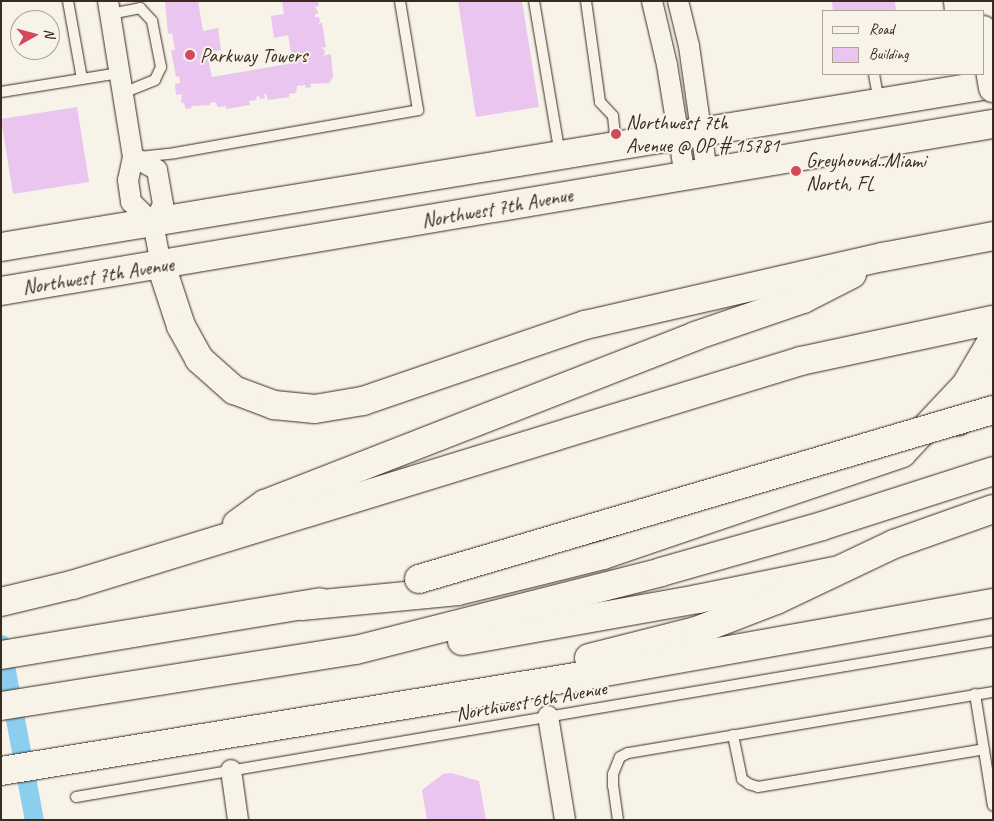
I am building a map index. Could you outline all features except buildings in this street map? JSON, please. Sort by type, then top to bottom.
[{"type":"main road","points":[[984,36],[993,86]]},
{"type":"main road","points":[[921,96],[945,75]]},
{"type":"main road","name":"Northwest 7th Avenue","points":[[1,247],[921,96],[993,86]]},
{"type":"main road","name":"Northwest 7th Avenue","points":[[1,292],[993,124]]},
{"type":"main road","points":[[161,265],[181,326],[199,359],[234,390],[274,405],[315,409],[363,401],[585,326],[883,257],[993,236]]},
{"type":"main road","points":[[216,539],[265,504],[695,336],[803,300],[883,257]]},
{"type":"main road","points":[[1,602],[72,585],[801,360],[993,320]]},
{"type":"main road","points":[[815,505],[902,454],[966,385],[993,339]]},
{"type":"main road","points":[[1,715],[57,702],[356,650],[497,615],[815,505],[873,481],[912,459],[944,434],[993,382]]},
{"type":"main road","points":[[302,606],[419,579],[993,410]]},
{"type":"main road","points":[[1,654],[302,606],[458,591],[815,505],[993,471]]},
{"type":"main road","points":[[212,736],[243,721],[443,688],[599,656],[696,631],[776,600],[894,544],[993,508]]},
{"type":"main road","points":[[1,706],[57,702],[348,662],[698,599],[834,571]]},
{"type":"main road","points":[[1,771],[598,674],[993,603]]},
{"type":"street","points":[[652,1],[668,65],[690,134]]},
{"type":"street","points":[[678,1],[689,46],[690,134],[696,174]]},
{"type":"street","points":[[109,8],[133,158],[128,180],[131,202],[153,223],[161,265]]},
{"type":"street","points":[[133,158],[157,170],[163,205],[153,223]]},
{"type":"street","points":[[548,716],[565,820]]},
{"type":"street","points":[[231,770],[238,820]]},
{"type":"lane","points":[[68,1],[82,79]]},
{"type":"lane","points":[[133,158],[175,153],[418,110],[400,1]]},
{"type":"lane","points":[[534,1],[560,155]]},
{"type":"lane","points":[[586,1],[600,102],[613,116],[617,146]]},
{"type":"lane","points":[[109,8],[140,8],[152,21],[161,67],[155,80],[123,93]]},
{"type":"lane","points":[[1,92],[119,73]]},
{"type":"lane","points":[[874,75],[880,104]]},
{"type":"lane","name":"Northwest 6th Avenue","points":[[76,797],[993,641]]},
{"type":"lane","points":[[618,820],[612,786],[615,769],[620,757],[628,753],[993,692]]},
{"type":"lane","points":[[975,694],[993,806]]},
{"type":"lane","points":[[733,735],[742,779],[748,784],[758,787],[984,749]]},
{"type":"waterway","points":[[1,644],[34,820]]},
{"type":"place","name":"Parkway Towers","points":[[190,55]]},
{"type":"place","name":"Northwest 7th Avenue @ OP # 15781","points":[[616,134]]},
{"type":"place","name":"Greyhound..Miami North, FL","points":[[796,171]]}]
